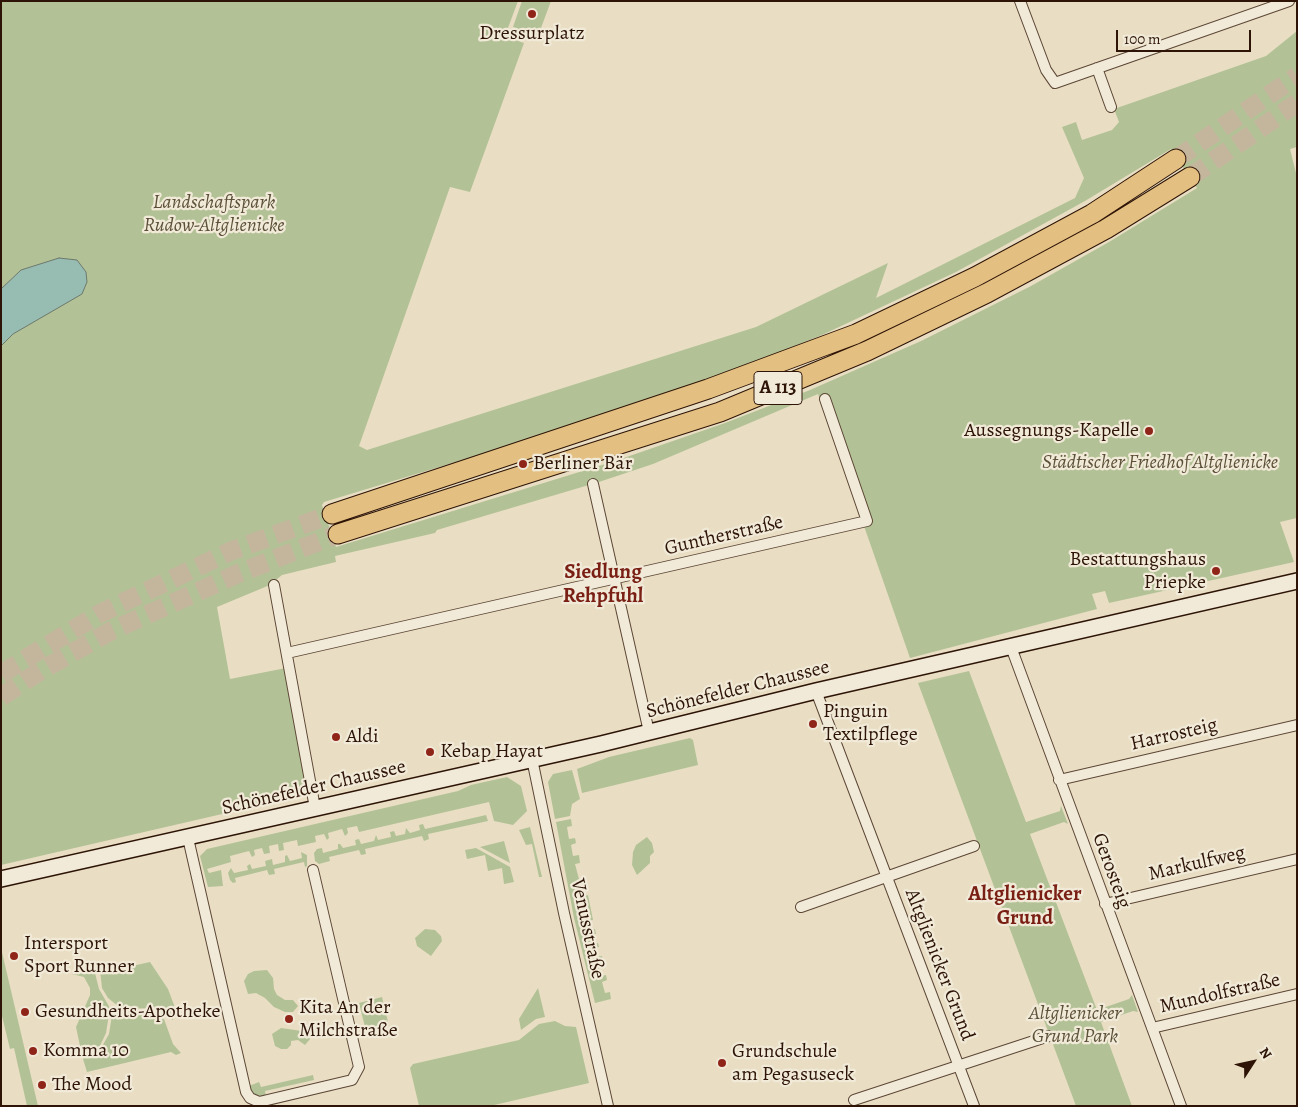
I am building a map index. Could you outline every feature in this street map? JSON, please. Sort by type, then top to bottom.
[{"type":"highway","name":"A 113","points":[[332,514],[708,390],[856,334],[975,277],[1092,214],[1176,159]]},
{"type":"highway","name":"A 113","points":[[338,534],[720,412],[867,351],[987,293],[1106,229],[1190,177]]},
{"type":"main road","name":"Schönefelder Chaussee","points":[[1,879],[532,759],[816,691],[1297,581]]},
{"type":"street","points":[[1020,1],[1050,78],[1055,82],[1290,1]]},
{"type":"street","points":[[1097,68],[1111,107]]},
{"type":"street","name":"Guntherstraße","points":[[287,654],[867,521],[825,399]]},
{"type":"street","points":[[593,484],[616,579],[649,732]]},
{"type":"street","points":[[274,585],[315,808]]},
{"type":"street","name":"Gerosteig","points":[[1010,647],[1181,1106]]},
{"type":"street","name":"Altglienicker Grund","points":[[816,691],[974,1106]]},
{"type":"street","name":"Harrosteig","points":[[1059,780],[1297,725]]},
{"type":"street","name":"Venusstraße","points":[[532,759],[608,1106]]},
{"type":"street","points":[[188,838],[246,1092],[250,1098],[259,1102],[352,1080],[359,1066],[313,870]]},
{"type":"street","name":"Altglienicker Grund","points":[[802,907],[974,846]]},
{"type":"street","name":"Markulfweg","points":[[1105,904],[1297,860]]},
{"type":"street","name":"Mundolfstraße","points":[[1152,1028],[1297,994]]},
{"type":"street","name":"Altglienicker Grund","points":[[854,1100],[1049,1036]]},
{"type":"green space","name":"Landschaftspark Rudow-Altglienicke","points":[[1,1],[518,1],[505,36],[524,43],[470,192],[450,187],[359,446],[367,450],[756,327],[888,263],[876,298],[1075,198],[1084,178],[1062,127],[1076,122],[1082,140],[1112,130],[1119,122],[1114,109],[1266,56],[1297,31],[1297,147],[1290,149],[1297,177],[1297,518],[1280,522],[1294,562],[1109,603],[1105,591],[1092,594],[1097,609],[910,658],[818,394],[653,464],[437,530],[435,533],[335,556],[336,562],[282,575],[270,585],[217,607],[230,679],[286,668],[309,794],[1,865]],"holes":[[[1171,149],[1197,188],[1109,242],[1031,286],[921,341],[810,390],[725,423],[615,461],[336,547],[322,505],[324,502],[568,428],[703,383],[822,335],[956,272],[1085,201]]]},
{"type":"green space","name":"Dressurplatz","points":[[522,1],[551,1],[538,36],[513,27]]},
{"type":"green space","name":"Altglienicker Grund Park","points":[[969,671],[1026,822],[1060,811],[1061,806],[1068,824],[1064,822],[1030,834],[1097,1010],[1129,999],[1132,995],[1138,1012],[1133,1011],[1101,1022],[1132,1106],[1076,1106],[918,683]]},
{"type":"green space","points":[[690,738],[693,740],[698,765],[582,793],[577,769],[609,757]]},
{"type":"green space","points":[[572,770],[580,799],[572,804],[570,816],[555,819],[548,782],[553,774]]},
{"type":"green space","points":[[507,777],[521,786],[527,811],[513,825],[494,821],[489,802],[359,832],[357,826],[347,828],[348,833],[345,836],[342,829],[328,833],[329,838],[327,840],[324,834],[315,836],[316,842],[298,846],[297,840],[283,843],[284,850],[279,851],[278,844],[269,846],[270,853],[264,854],[262,848],[254,850],[255,855],[252,857],[249,851],[230,856],[231,862],[207,869],[209,873],[221,870],[223,886],[208,887],[200,856],[207,849],[458,791],[471,785]]},
{"type":"green space","points":[[486,815],[488,821],[428,834],[429,839],[424,841],[422,836],[365,849],[366,854],[361,855],[359,850],[329,857],[330,861],[319,864],[315,861],[314,853],[317,849],[322,848],[323,853],[338,849],[338,844],[343,848],[356,845],[355,840],[359,839],[361,844],[374,841],[376,835],[378,840],[391,837],[390,832],[394,831],[396,836],[405,834],[406,828],[410,833],[420,830],[419,825],[423,824],[425,829]]},
{"type":"green space","points":[[571,819],[572,826],[567,827],[569,839],[575,838],[576,843],[571,845],[573,856],[579,855],[580,863],[575,864],[579,879],[584,878],[585,881],[579,883],[582,896],[588,895],[593,920],[588,921],[590,930],[595,929],[596,934],[592,935],[594,944],[598,943],[599,947],[595,948],[596,957],[602,956],[603,963],[598,964],[601,976],[606,975],[607,980],[602,982],[605,993],[610,992],[611,999],[595,1003],[574,918],[556,822]]},
{"type":"green space","points":[[530,827],[542,877],[539,877],[532,844],[526,845],[519,830]]},
{"type":"green space","points":[[647,837],[652,843],[654,852],[650,856],[650,863],[637,875],[632,865],[633,852],[636,845]]},
{"type":"green space","points":[[504,841],[510,863],[480,847]]},
{"type":"green space","points":[[476,848],[510,867],[514,882],[504,884],[502,868],[488,871],[485,855],[467,859],[465,850]]},
{"type":"green space","points":[[301,852],[307,855],[307,866],[305,867],[304,862],[274,869],[275,874],[269,875],[267,870],[235,878],[236,882],[233,883],[230,880],[228,873],[231,868],[234,873],[248,870],[247,866],[250,864],[252,869],[266,866],[265,861],[272,859],[273,865],[285,862],[285,856],[287,855],[290,861],[302,858]]},
{"type":"green space","points":[[425,929],[435,930],[441,936],[442,941],[431,956],[417,946],[415,938]]},
{"type":"green space","points":[[1,948],[38,1106],[27,1106],[14,1048],[10,1049],[1,1012]]},
{"type":"green space","points":[[150,962],[168,989],[174,1005],[173,1020],[153,1008],[124,1009],[108,998],[102,988],[100,970]]},
{"type":"green space","points":[[267,970],[273,978],[274,989],[277,995],[285,1000],[293,1000],[298,1006],[293,1012],[285,1012],[274,1007],[265,998],[256,993],[248,994],[244,981],[248,974],[254,971]]},
{"type":"green space","points":[[77,971],[95,973],[99,989],[110,1008],[106,1033],[99,1048],[84,1052],[81,1051],[76,1027],[90,995],[90,988],[84,977],[72,974]]},
{"type":"green space","points":[[538,988],[545,1017],[536,1019],[521,1030],[519,1019]]},
{"type":"green space","points":[[382,997],[389,1026],[366,1031],[359,1003]]},
{"type":"green space","points":[[116,1012],[131,1013],[131,1019],[136,1018],[136,1014],[155,1014],[164,1019],[173,1044],[181,1053],[176,1055],[171,1052],[87,1072],[83,1059],[86,1055],[100,1050],[109,1034],[112,1015]]},
{"type":"green space","points":[[555,1021],[565,1026],[576,1027],[589,1083],[490,1106],[419,1106],[410,1068],[413,1064],[519,1040],[539,1024]]},
{"type":"green space","points":[[281,1028],[309,1032],[310,1039],[305,1045],[298,1040],[291,1041],[291,1045],[287,1049],[281,1049],[275,1046],[272,1034]]},
{"type":"green space","points":[[313,1075],[314,1080],[265,1091],[266,1096],[259,1098],[252,1095],[249,1086],[259,1082],[261,1087]]},
{"type":"water","points":[[59,258],[77,260],[86,272],[87,282],[82,294],[13,334],[1,346],[1,289],[21,270]]},
{"type":"tunnel","points":[[1176,159],[1297,76]]},
{"type":"tunnel","points":[[1190,177],[1297,103]]},
{"type":"tunnel","points":[[1,674],[99,614],[231,551],[332,514]]},
{"type":"tunnel","points":[[1,697],[40,671],[111,631],[237,574],[338,534]]},
{"type":"place","name":"Dressurplatz","points":[[532,14]]},
{"type":"place","name":"Aussegnungs-Kapelle","points":[[1149,431]]},
{"type":"place","name":"Berliner Bär","points":[[523,464]]},
{"type":"place","name":"Bestattungshaus Priepke","points":[[1216,571]]},
{"type":"place","name":"Pinguin Textilpflege","points":[[813,724]]},
{"type":"place","name":"Aldi","points":[[336,737]]},
{"type":"place","name":"Kebap Hayat","points":[[430,752]]},
{"type":"place","name":"Intersport Sport Runner","points":[[14,956]]},
{"type":"place","name":"Gesundheits-Apotheke","points":[[25,1012]]},
{"type":"place","name":"Kita An der Milchstraße","points":[[289,1019]]},
{"type":"place","name":"Komma 10","points":[[33,1051]]},
{"type":"place","name":"Grundschule am Pegasuseck","points":[[722,1063]]},
{"type":"place","name":"The Mood","points":[[42,1085]]},
{"type":"district","name":"Siedlung Rehpfuhl","points":[[603,585]]},
{"type":"district","name":"Altglienicker Grund","points":[[1025,907]]},
{"type":"park label","name":"Städtischer Friedhof Altglienicke","points":[[1160,463]]}]
